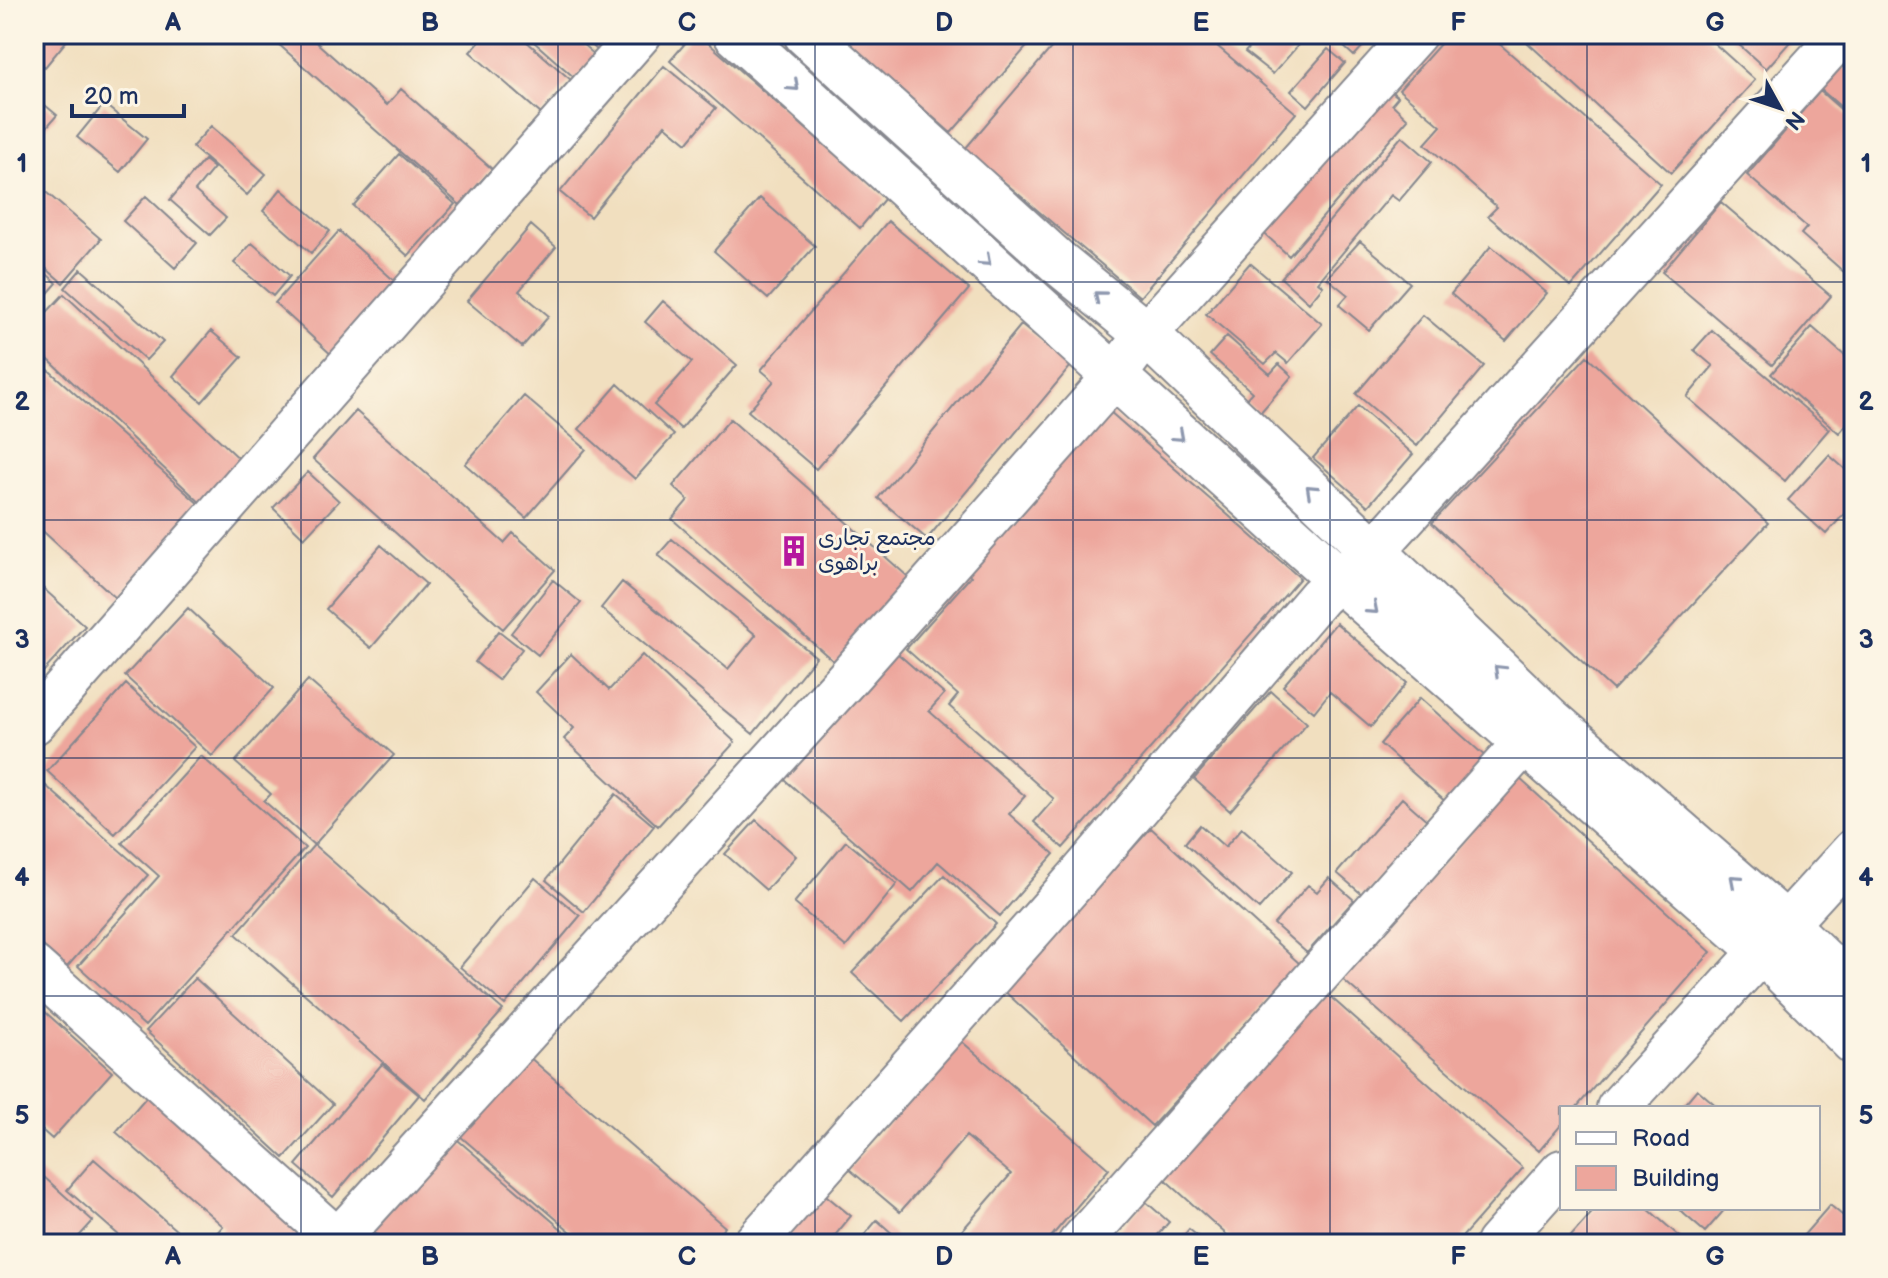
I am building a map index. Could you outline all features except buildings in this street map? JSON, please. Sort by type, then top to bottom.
[{"type":"main road","points":[[736,34],[1340,580],[1536,730],[1772,936],[1854,990]]},
{"type":"main road","points":[[806,34],[1059,263],[1146,334],[1375,550],[1536,730]]},
{"type":"main road","points":[[1772,936],[1854,1042]]},
{"type":"street","points":[[34,723],[640,34]]},
{"type":"street","points":[[34,967],[338,1243],[834,694],[1114,377],[1146,334],[1415,34]]},
{"type":"street","points":[[754,1244],[1082,873],[1320,596],[1375,550],[1842,34]]},
{"type":"street","points":[[1079,1244],[1536,730]]},
{"type":"street","points":[[1620,1106],[1772,936],[1854,850]]},
{"type":"street","points":[[1497,1244],[1560,1173]]},
{"type":"place","name":"مجتمع تجاری براهوی","points":[[794,551]]}]
